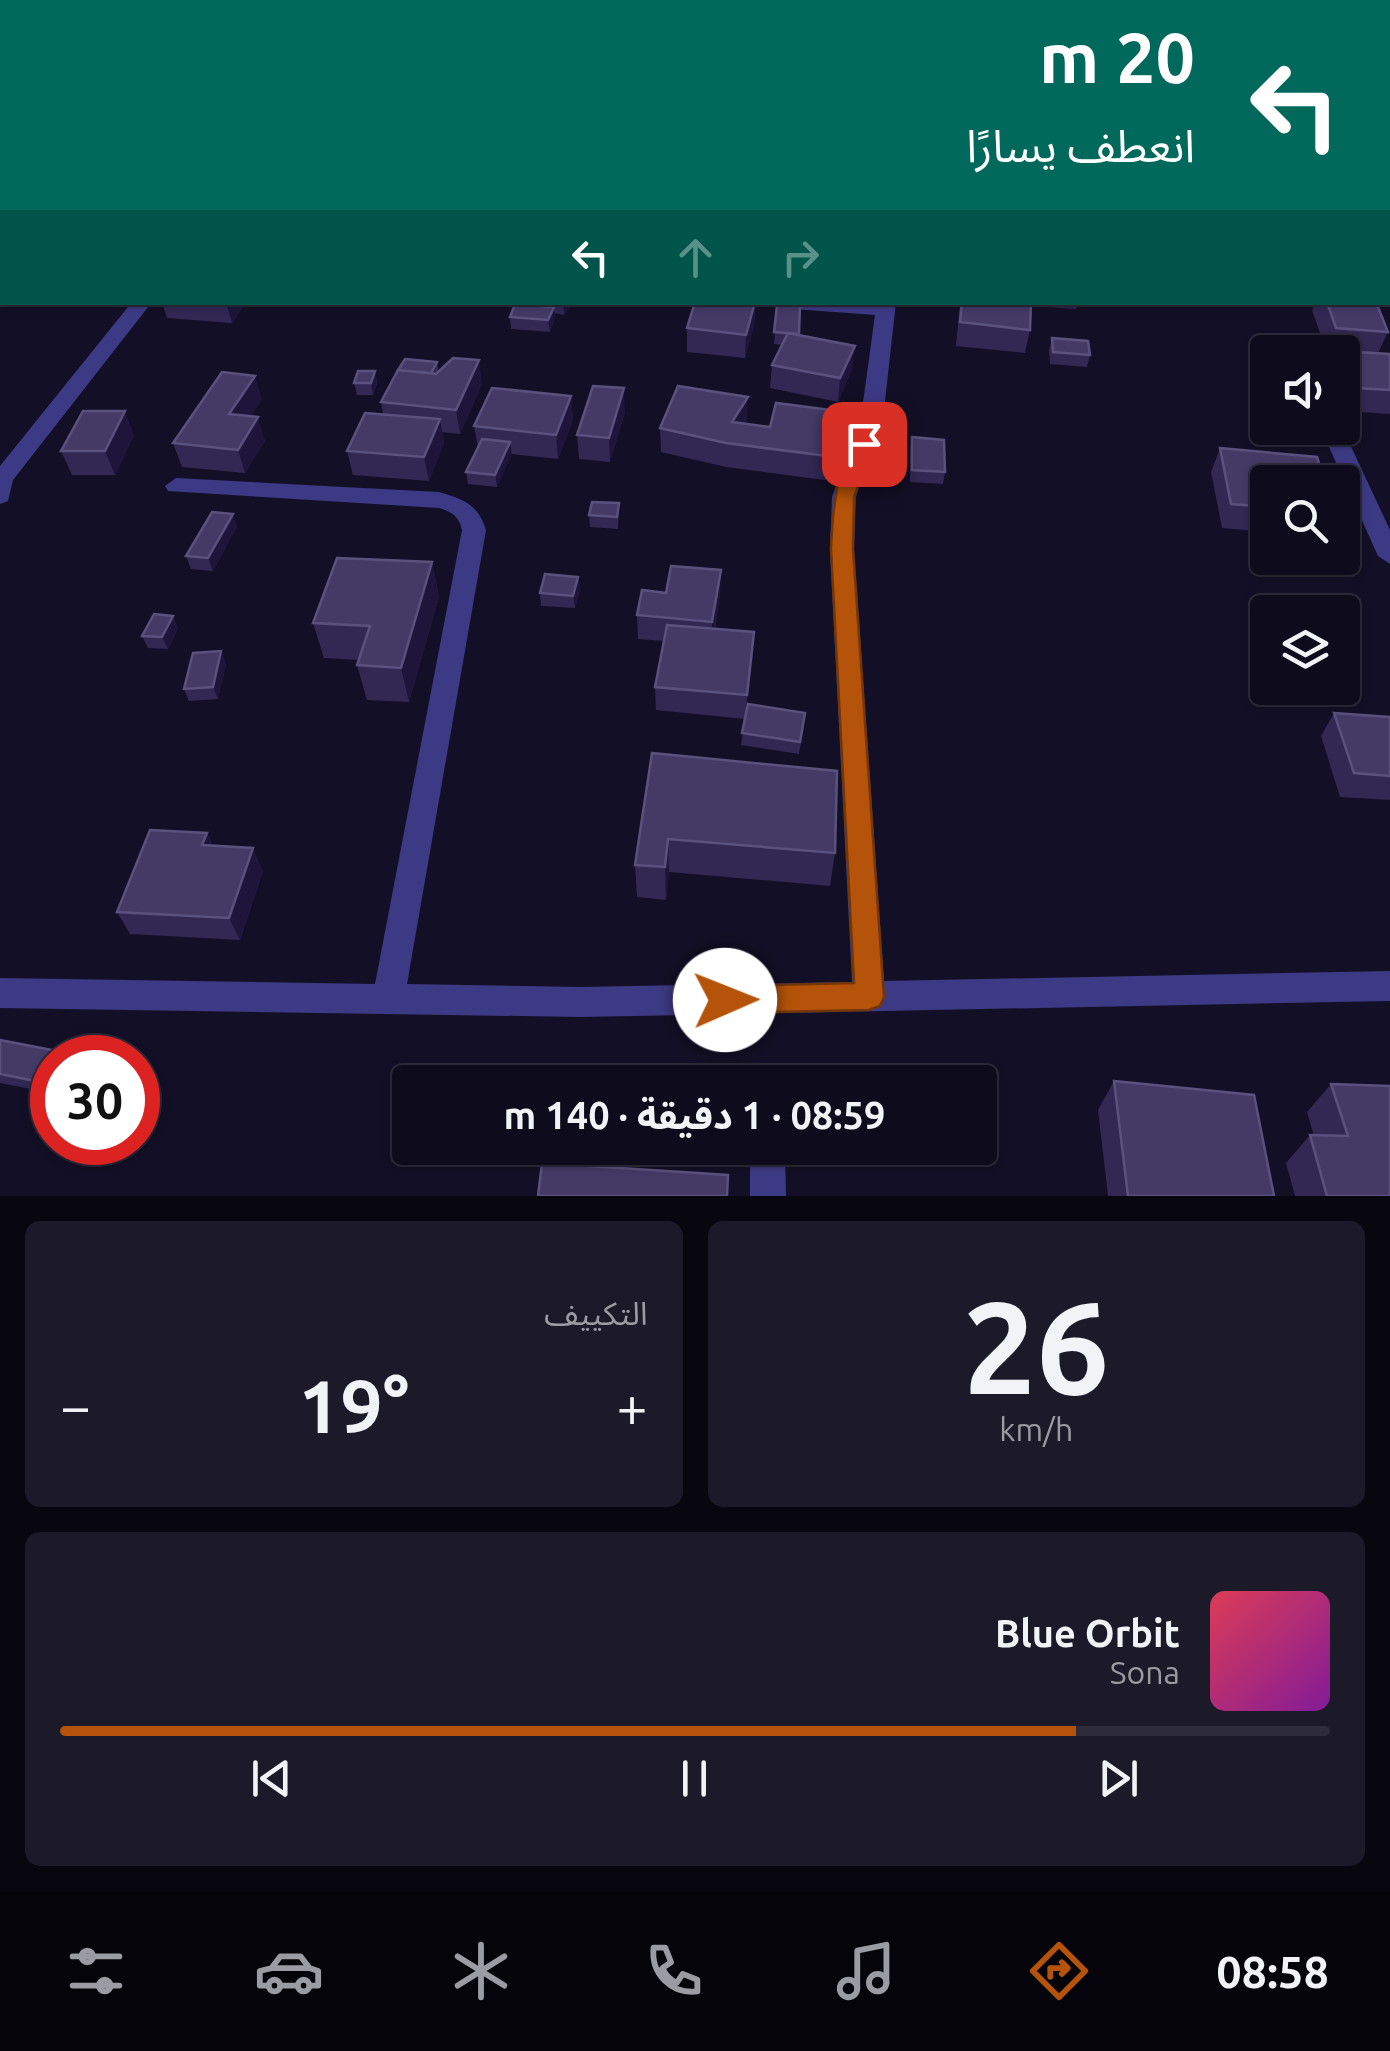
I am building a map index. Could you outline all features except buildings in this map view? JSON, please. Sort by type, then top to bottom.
[{"type":"street","points":[[1,484],[141,305]]},
{"type":"street","points":[[860,305],[886,306],[873,410],[844,497],[842,549],[869,997]]},
{"type":"street","points":[[1339,445],[1390,556]]},
{"type":"street","points":[[176,486],[439,500],[460,505],[472,517],[474,530],[388,999]]},
{"type":"street","points":[[0,993],[581,1002],[1390,986]]},
{"type":"street","points":[[768,1165],[768,1196]]},
{"type":"route","points":[[725,1000],[869,997],[842,549],[844,497],[864,444]]}]
